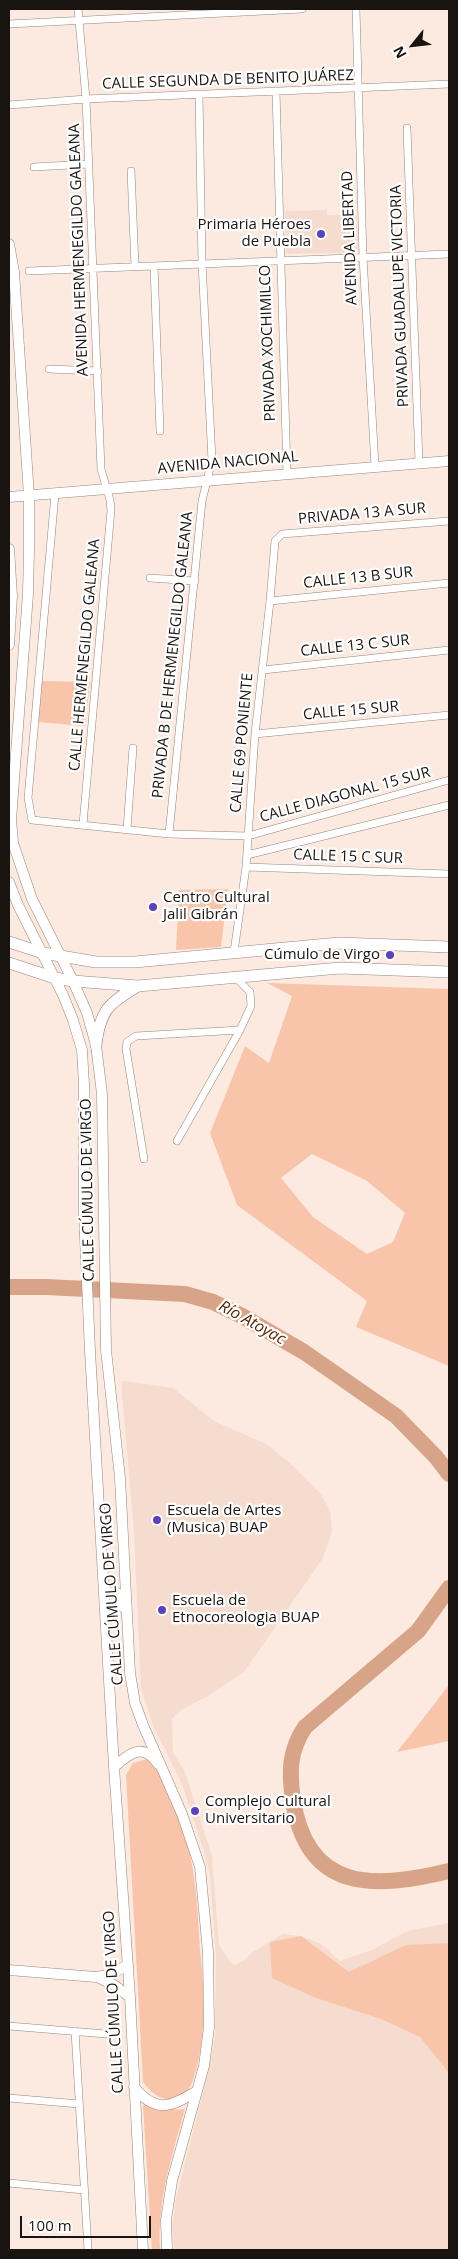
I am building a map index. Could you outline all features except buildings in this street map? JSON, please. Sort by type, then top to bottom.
[{"type":"main road","name":"CALLE CÚMULO DE VIRGO","points":[[9,244],[14,272],[16,309],[14,345],[29,496],[28,594],[11,820],[13,843],[32,899],[73,981],[87,1013],[96,1044],[102,1094],[106,1350],[120,1478],[130,1673],[135,1703],[182,1814],[200,1867],[208,1952],[209,2027],[204,2066],[172,2181],[166,2220],[167,2250]]},
{"type":"main road","points":[[9,318],[16,309]]},
{"type":"main road","name":"AVENIDA NACIONAL","points":[[9,497],[449,461]]},
{"type":"main road","points":[[9,549],[12,596],[9,645]]},
{"type":"main road","name":"CALLE CÚMULO DE VIRGO","points":[[9,882],[18,905],[55,978],[73,1020],[82,1050],[84,1085],[84,1214],[90,1351],[114,1767],[130,1998],[143,2250]]},
{"type":"main road","points":[[9,942],[43,953],[96,962],[135,962],[339,943],[449,947]]},
{"type":"main road","points":[[9,962],[55,978],[138,986],[340,968],[449,972]]},
{"type":"main road","points":[[96,1044],[101,1017],[107,1006],[138,986]]},
{"type":"main road","points":[[105,1593],[117,1592],[119,1595],[128,1628]]},
{"type":"main road","points":[[114,1767],[131,1754],[139,1751],[147,1753],[154,1759],[166,1775]]},
{"type":"main road","points":[[10,1970],[96,1976],[109,1975],[128,1965]]},
{"type":"main road","points":[[96,1976],[114,1984],[130,1998]]},
{"type":"main road","points":[[134,2087],[144,2100],[158,2106],[166,2106],[178,2102],[197,2091]]},
{"type":"street","name":"AVENIDA HERMENEGILDO GALEANA","points":[[78,9],[86,99],[101,469],[107,489]]},
{"type":"street","points":[[9,24],[302,9]]},
{"type":"street","name":"AVENIDA LIBERTAD","points":[[356,9],[360,88],[363,257],[375,466]]},
{"type":"street","name":"CALLE SEGUNDA DE BENITO JUÁREZ","points":[[9,105],[86,99],[449,84]]},
{"type":"street","name":"PRIVADA XOCHIMILCO","points":[[276,91],[286,474]]},
{"type":"street","name":"PRIVADA B DE HERMENEGILDO GALEANA","points":[[169,834],[202,501],[212,460],[202,263],[199,95]]},
{"type":"street","name":"PRIVADA GUADALUPE VICTORIA","points":[[407,128],[420,463]]},
{"type":"street","points":[[34,166],[89,164]]},
{"type":"street","points":[[131,171],[134,266]]},
{"type":"street","points":[[29,271],[449,254]]},
{"type":"street","points":[[154,266],[160,431]]},
{"type":"street","points":[[49,369],[98,370]]},
{"type":"street","name":"CALLE HERMENEGILDO GALEANA","points":[[83,824],[111,510],[107,489]]},
{"type":"street","name":"CALLE DIAGONAL 15 SUR","points":[[55,494],[28,798],[32,820],[169,834],[248,836],[449,780]]},
{"type":"street","name":"PRIVADA 13 A SUR","points":[[278,537],[282,534],[449,520]]},
{"type":"street","name":"CALLE 69 PONIENTE","points":[[234,952],[246,867],[255,734],[275,541],[278,537]]},
{"type":"street","points":[[150,578],[195,581]]},
{"type":"street","name":"CALLE 13 B SUR","points":[[270,601],[449,582]]},
{"type":"street","name":"CALLE 13 C SUR","points":[[262,670],[449,650]]},
{"type":"street","name":"CALLE 15 SUR","points":[[255,734],[449,715]]},
{"type":"street","points":[[126,829],[134,748]]},
{"type":"street","points":[[247,855],[449,805]]},
{"type":"street","name":"CALLE 15 C SUR","points":[[246,867],[449,874]]},
{"type":"street","points":[[177,1141],[240,1030],[251,1000],[250,992],[235,977]]},
{"type":"street","points":[[144,1159],[126,1049],[127,1042],[136,1036],[240,1030]]},
{"type":"street","points":[[9,2026],[106,2034]]},
{"type":"street","points":[[75,2031],[88,2250]]},
{"type":"street","points":[[9,2098],[79,2104]]},
{"type":"street","points":[[9,2183],[84,2190]]},
{"type":"shaded area","name":"Primaria Héroes de Puebla","points":[[327,210],[327,215],[357,215],[358,252],[286,254],[285,211]]},
{"type":"shaded area","points":[[42,681],[90,682],[85,726],[38,722]]},
{"type":"shaded area","points":[[228,889],[221,947],[176,950],[179,890]]},
{"type":"shaded area","points":[[267,983],[449,989],[449,1366],[356,1327],[367,1301],[237,1205],[210,1133],[245,1046],[269,1063],[292,996]],"holes":[[[312,1154],[367,1181],[405,1213],[393,1242],[367,1254],[313,1217],[281,1178]]]},
{"type":"shaded area","name":"Complejo Cultural Universitario","points":[[126,1381],[173,1388],[214,1421],[266,1444],[290,1463],[320,1493],[330,1510],[332,1532],[323,1558],[244,1672],[210,1695],[181,1710],[172,1719],[173,1752],[185,1772],[212,1856],[219,1945],[234,1965],[245,1960],[251,1953],[283,1934],[301,1936],[321,1944],[340,1961],[372,1950],[407,1931],[449,1923],[449,2250],[174,2250],[172,2231],[176,2199],[209,2069],[215,2035],[216,1956],[210,1875],[205,1855],[182,1784],[153,1726],[141,1688],[134,1533],[121,1382]]},
{"type":"shaded area","points":[[449,1685],[449,1741],[397,1752]]},
{"type":"shaded area","points":[[147,1759],[162,1779],[181,1824],[192,1867],[198,1914],[204,2004],[201,2049],[191,2085],[185,2093],[173,2100],[160,2097],[143,2082],[126,1775],[133,1763]]},
{"type":"shaded area","points":[[301,1936],[349,1972],[406,1945],[449,1943],[449,2073],[420,2037],[381,2019],[316,1998],[272,1978],[270,1942]]},
{"type":"shaded area","points":[[143,2105],[163,2110],[185,2109],[166,2179],[161,2214],[160,2250],[152,2250]]},
{"type":"waterway","name":"Río Atoyac","points":[[9,1287],[47,1287],[185,1294],[213,1302],[242,1316],[304,1352],[396,1416],[436,1457],[449,1474]]},
{"type":"waterway","name":"Río Atoyac","points":[[449,1588],[418,1631],[305,1727],[293,1753],[291,1771],[293,1800],[301,1830],[313,1853],[329,1868],[348,1877],[371,1881],[395,1881],[449,1871]]},
{"type":"place","name":"Primaria Héroes de Puebla","points":[[321,234]]},
{"type":"place","name":"Centro Cultural Jalil Gibrán","points":[[153,907]]},
{"type":"place","name":"Cúmulo de Virgo","points":[[390,955]]},
{"type":"place","name":"Escuela de Artes (Musica) BUAP","points":[[157,1520]]},
{"type":"place","name":"Escuela de Etnocoreologia BUAP","points":[[162,1610]]},
{"type":"place","name":"Complejo Cultural Universitario","points":[[195,1811]]}]
